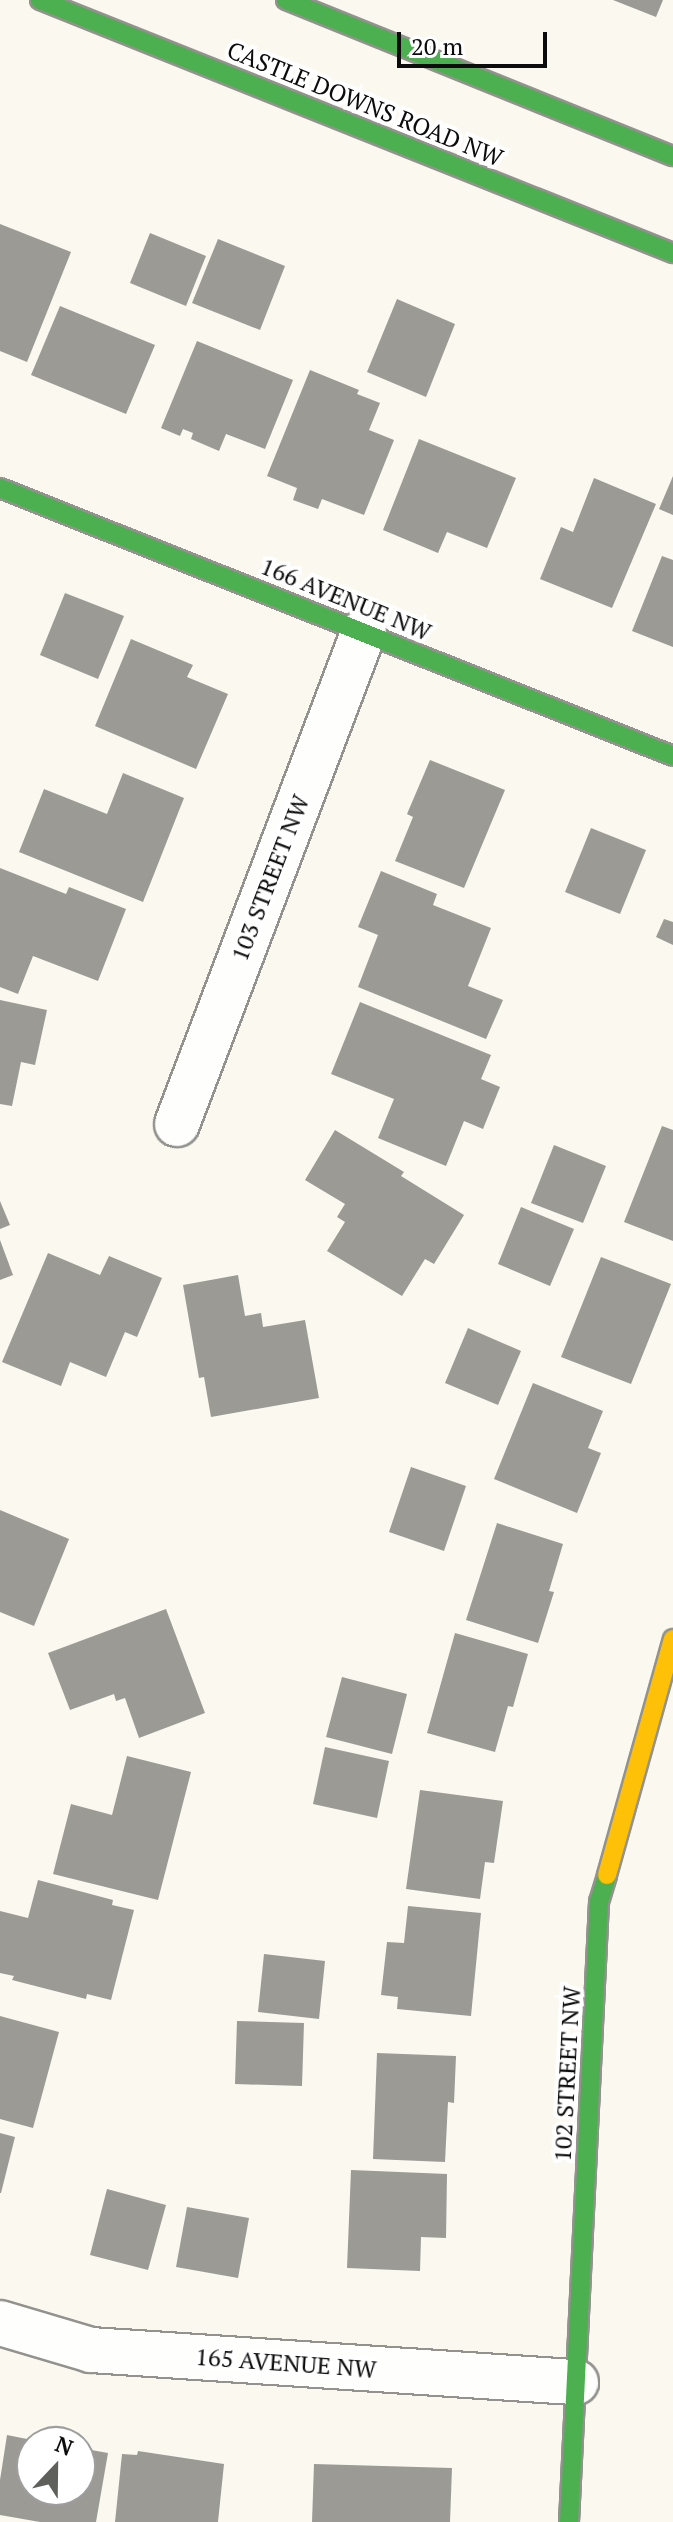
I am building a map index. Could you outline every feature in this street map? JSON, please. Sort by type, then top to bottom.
[{"type":"street","name":"CASTLE DOWNS ROAD NW","points":[[40,0],[673,253]]},
{"type":"street","points":[[286,0],[673,156]]},
{"type":"street","name":"166 AVENUE NW","points":[[0,488],[673,756]]},
{"type":"street","name":"103 STREET NW","points":[[177,1124],[364,631]]},
{"type":"street","name":"102 STREET NW","points":[[569,2522],[599,1902],[673,1639]]},
{"type":"street","name":"165 AVENUE NW","points":[[0,2323],[91,2350],[576,2382]]},
{"type":"building","points":[[613,0],[663,0],[656,17]]},
{"type":"building","points":[[0,224],[71,252],[27,362],[0,351]]},
{"type":"building","points":[[150,233],[206,256],[186,306],[130,283]]},
{"type":"building","points":[[218,239],[285,266],[260,330],[192,303]]},
{"type":"building","points":[[397,299],[455,324],[426,397],[367,372]]},
{"type":"building","points":[[60,306],[155,345],[126,414],[31,375]]},
{"type":"building","points":[[197,341],[293,380],[265,449],[226,434],[219,451],[191,439],[193,433],[183,429],[180,436],[161,428]]},
{"type":"building","points":[[310,370],[359,390],[357,394],[380,403],[369,430],[394,440],[364,515],[322,499],[318,509],[293,500],[297,488],[267,476]]},
{"type":"building","points":[[419,439],[516,478],[487,548],[447,532],[438,553],[383,530]]},
{"type":"building","points":[[673,476],[673,515],[659,509]]},
{"type":"building","points":[[594,478],[656,504],[612,608],[540,579],[561,527],[573,532]]},
{"type":"building","points":[[662,556],[673,560],[673,647],[632,631]]},
{"type":"building","points":[[65,593],[124,616],[98,679],[40,655]]},
{"type":"building","points":[[131,639],[193,665],[187,677],[228,694],[196,769],[95,726]]},
{"type":"building","points":[[430,760],[505,790],[464,888],[395,861],[413,817],[407,814]]},
{"type":"building","points":[[123,773],[184,798],[143,902],[19,852],[44,789],[107,814]]},
{"type":"building","points":[[591,828],[646,850],[620,914],[565,892]]},
{"type":"building","points":[[0,868],[66,894],[69,887],[126,909],[98,981],[33,956],[18,994],[0,987]]},
{"type":"building","points":[[381,871],[437,894],[433,905],[491,928],[468,986],[503,1000],[486,1039],[358,987],[378,935],[358,927]]},
{"type":"building","points":[[664,919],[673,922],[673,945],[656,937]]},
{"type":"building","points":[[0,1000],[47,1010],[35,1065],[21,1062],[12,1106],[0,1104]]},
{"type":"building","points":[[360,1002],[491,1055],[481,1079],[500,1087],[483,1129],[464,1121],[446,1166],[378,1138],[394,1099],[331,1074]]},
{"type":"building","points":[[662,1126],[673,1130],[673,1241],[624,1222]]},
{"type":"building","points":[[335,1130],[404,1172],[401,1176],[464,1215],[434,1264],[425,1259],[402,1296],[327,1251],[345,1222],[337,1217],[345,1204],[305,1180]]},
{"type":"building","points":[[554,1145],[606,1166],[583,1223],[531,1203]]},
{"type":"building","points":[[0,1201],[10,1225],[0,1229]]},
{"type":"building","points":[[521,1207],[574,1229],[550,1286],[498,1264]]},
{"type":"building","points":[[0,1240],[13,1275],[0,1280]]},
{"type":"building","points":[[48,1253],[100,1275],[109,1256],[162,1278],[137,1337],[125,1332],[106,1377],[70,1362],[61,1386],[2,1362]]},
{"type":"building","points":[[601,1257],[671,1284],[631,1384],[561,1357]]},
{"type":"building","points":[[238,1275],[245,1316],[261,1313],[263,1327],[305,1320],[319,1398],[211,1417],[204,1377],[199,1378],[183,1285]]},
{"type":"building","points":[[468,1328],[521,1351],[498,1405],[445,1383]]},
{"type":"building","points":[[533,1383],[603,1411],[588,1448],[601,1453],[577,1513],[494,1479]]},
{"type":"building","points":[[411,1467],[466,1486],[444,1551],[389,1532]]},
{"type":"building","points":[[0,1510],[69,1539],[34,1626],[0,1612]]},
{"type":"building","points":[[497,1523],[563,1544],[549,1591],[554,1592],[538,1643],[466,1620]]},
{"type":"building","points":[[166,1609],[205,1713],[139,1738],[125,1698],[116,1701],[114,1694],[70,1710],[48,1653]]},
{"type":"building","points":[[455,1633],[528,1654],[513,1707],[508,1706],[495,1752],[427,1733]]},
{"type":"building","points":[[342,1677],[407,1694],[392,1754],[326,1737]]},
{"type":"building","points":[[325,1747],[389,1761],[377,1818],[313,1804]]},
{"type":"building","points":[[127,1756],[191,1772],[158,1900],[53,1874],[71,1804],[112,1815]]},
{"type":"building","points":[[420,1790],[503,1801],[494,1863],[485,1862],[480,1899],[406,1889]]},
{"type":"building","points":[[38,1880],[113,1900],[112,1905],[134,1910],[111,2000],[87,1994],[86,1999],[12,1980],[14,1976],[0,1973],[0,1911],[28,1918]]},
{"type":"building","points":[[408,1906],[481,1913],[471,2016],[397,2009],[398,1997],[381,1995],[387,1942],[404,1943]]},
{"type":"building","points":[[264,1954],[325,1961],[319,2019],[258,2012]]},
{"type":"building","points":[[0,2016],[59,2032],[33,2128],[0,2119]]},
{"type":"building","points":[[237,2021],[304,2023],[302,2086],[235,2084]]},
{"type":"building","points":[[377,2053],[456,2056],[454,2103],[448,2102],[445,2162],[373,2159]]},
{"type":"building","points":[[0,2133],[15,2137],[1,2193],[0,2193]]},
{"type":"building","points":[[351,2170],[447,2174],[446,2238],[421,2237],[420,2271],[347,2268]]},
{"type":"building","points":[[107,2189],[166,2205],[148,2270],[90,2255]]},
{"type":"building","points":[[187,2207],[249,2218],[238,2278],[176,2267]]},
{"type":"building","points":[[7,2435],[16,2437],[16,2506],[96,2506],[96,2451],[108,2453],[96,2522],[40,2522],[0,2515],[0,2480]]},
{"type":"building","points":[[138,2451],[224,2464],[218,2522],[115,2522],[122,2454],[137,2455]]},
{"type":"building","points":[[314,2464],[452,2468],[450,2522],[312,2522]]},
{"type":"traffic: fast","points":[[40,0],[673,253]]},
{"type":"traffic: fast","points":[[286,0],[673,156]]},
{"type":"traffic: fast","points":[[0,488],[673,756]]},
{"type":"traffic: fast","points":[[569,2522],[599,1902],[607,1875]]},
{"type":"traffic: slow","points":[[607,1875],[673,1639]]}]
